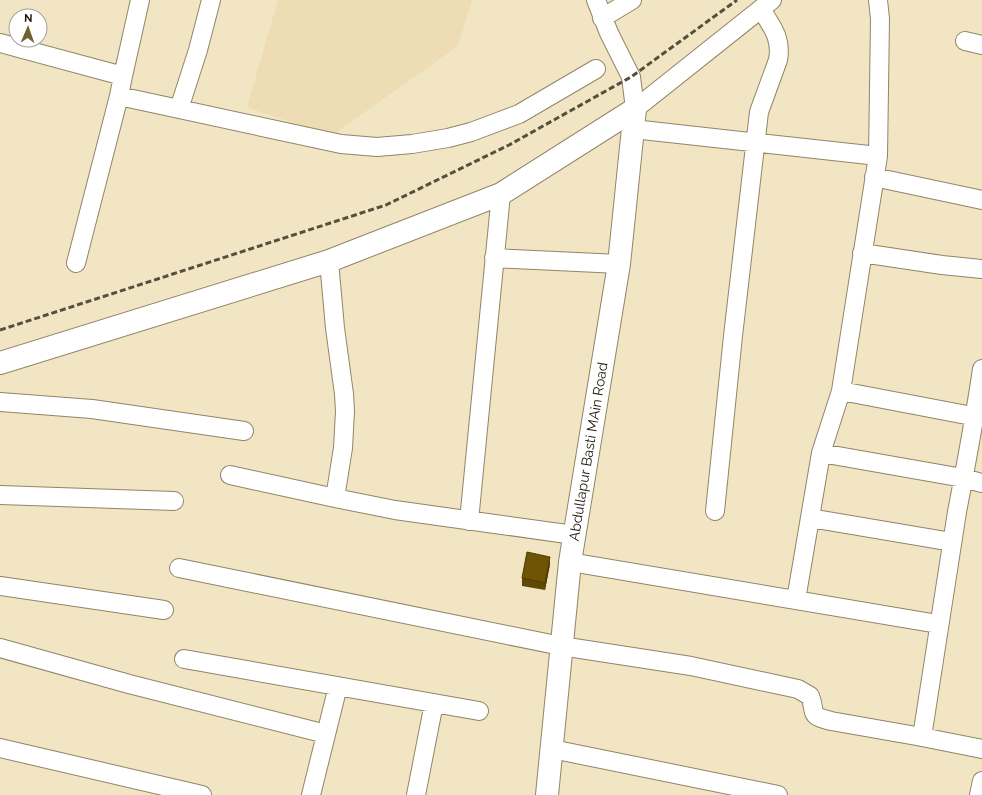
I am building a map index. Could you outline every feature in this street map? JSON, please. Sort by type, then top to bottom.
[{"type":"street","points":[[76,263],[119,96],[140,0]]},
{"type":"street","points":[[179,109],[198,50],[211,0]]},
{"type":"street","points":[[596,0],[602,18],[618,54],[631,78],[634,119]]},
{"type":"street","points":[[602,18],[632,0]]},
{"type":"street","points":[[796,600],[821,453],[841,391],[878,156],[880,19],[878,0]]},
{"type":"street","points":[[0,363],[329,261],[501,194],[634,119],[767,5],[777,36],[779,53],[778,60],[759,112],[732,336],[715,511]]},
{"type":"street","points":[[0,43],[123,76]]},
{"type":"street","points":[[119,96],[341,144],[377,147],[412,144],[448,138],[471,132],[519,114],[596,69]]},
{"type":"street","points":[[634,119],[755,142],[878,156]]},
{"type":"street","name":"Abdullapur Basti MAin Road","points":[[547,795],[570,562],[619,264],[634,119]]},
{"type":"street","points":[[874,177],[982,200]]},
{"type":"street","points":[[470,521],[501,194]]},
{"type":"street","points":[[862,253],[942,265],[982,269]]},
{"type":"street","points":[[494,258],[619,264]]},
{"type":"street","points":[[329,261],[345,411],[343,448],[335,498]]},
{"type":"street","points":[[922,737],[938,624],[963,478],[979,417],[982,369]]},
{"type":"street","points":[[841,391],[979,417]]},
{"type":"street","points":[[0,402],[92,409],[244,431]]},
{"type":"street","points":[[821,453],[963,478],[982,483]]},
{"type":"street","points":[[230,474],[395,510],[574,535]]},
{"type":"street","points":[[0,495],[174,501]]},
{"type":"street","points":[[810,518],[952,542]]},
{"type":"street","points":[[570,562],[938,624]]},
{"type":"street","points":[[179,568],[561,646],[691,666],[798,689],[810,696],[814,714],[817,717],[831,721],[982,749]]},
{"type":"street","points":[[0,586],[164,610]]},
{"type":"street","points":[[0,648],[129,684],[326,734]]},
{"type":"street","points":[[184,659],[479,711]]},
{"type":"street","points":[[311,795],[338,686]]},
{"type":"street","points":[[416,795],[434,703]]},
{"type":"street","points":[[0,748],[202,795]]},
{"type":"street","points":[[552,749],[778,795]]},
{"type":"street","points":[[979,795],[982,781]]},
{"type":"shaded area","points":[[278,0],[472,0],[458,46],[331,136],[247,107]]},
{"type":"building","points":[[527,552],[550,557],[545,583],[522,578]]},
{"type":"railway","points":[[0,330],[386,205],[509,145],[631,77],[737,0]]}]
